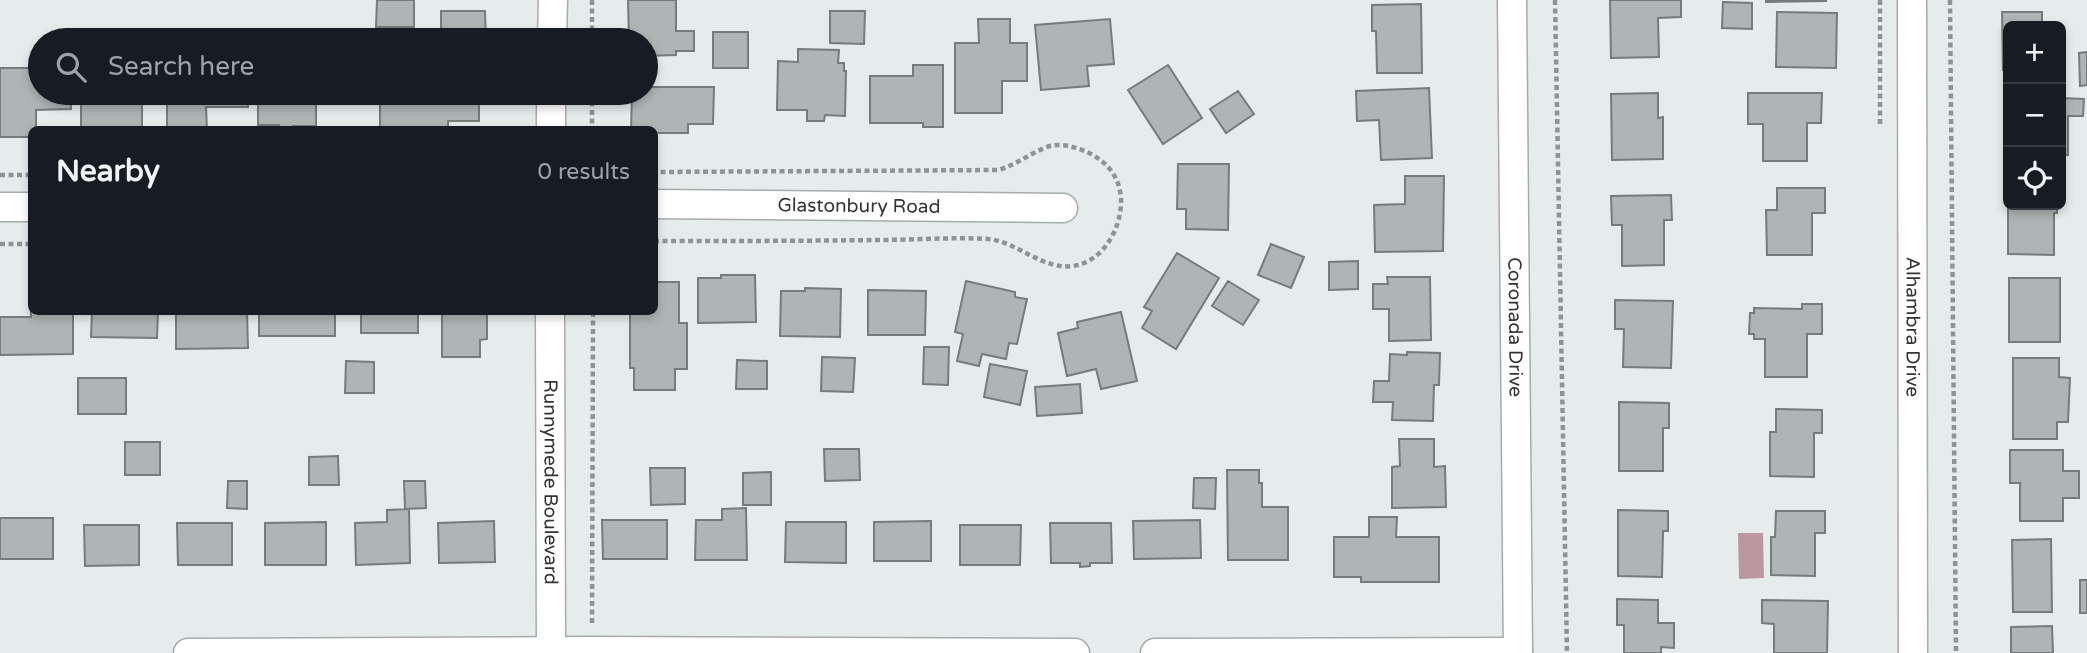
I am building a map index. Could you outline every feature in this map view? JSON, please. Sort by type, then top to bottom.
[{"type":"street","points":[[552,0],[552,28]]},
{"type":"street","name":"Coronada Drive","points":[[1511,0],[1518,653]]},
{"type":"street","name":"Alhambra Drive","points":[[1912,0],[1913,653]]},
{"type":"street","points":[[551,105],[551,126]]},
{"type":"street","name":"Glastonbury Road","points":[[658,204],[1063,208]]},
{"type":"street","points":[[0,207],[28,206]]},
{"type":"street","name":"Runnymede Boulevard","points":[[550,315],[551,651]]},
{"type":"street","points":[[188,653],[1075,653]]},
{"type":"street","points":[[1155,653],[1518,653]]},
{"type":"path","points":[[592,0],[592,28]]},
{"type":"path","points":[[1555,0],[1567,653]]},
{"type":"path","points":[[1950,0],[1956,653]]},
{"type":"path","points":[[592,105],[592,126]]},
{"type":"path","points":[[0,175],[28,174]]},
{"type":"path","points":[[0,244],[28,244]]},
{"type":"path","points":[[592,627],[593,315]]},
{"type":"shaded area","points":[[1738,533],[1763,533],[1764,578],[1739,579]]},
{"type":"building","points":[[377,0],[414,0],[414,27],[376,27]]},
{"type":"building","points":[[628,0],[676,0],[676,31],[694,31],[694,51],[676,51],[676,55],[658,56],[658,28],[629,28]]},
{"type":"building","points":[[1610,0],[1681,0],[1681,17],[1658,18],[1659,57],[1611,58]]},
{"type":"building","points":[[1826,0],[1826,1],[1766,2]]},
{"type":"building","points":[[1723,2],[1752,3],[1752,29],[1722,28]]},
{"type":"building","points":[[1421,4],[1422,73],[1377,73],[1372,5]]},
{"type":"building","points":[[441,11],[485,11],[486,28],[441,28]]},
{"type":"building","points":[[830,11],[865,11],[864,44],[830,43]]},
{"type":"building","points":[[1777,12],[1837,13],[1836,68],[1776,67]]},
{"type":"building","points":[[2002,12],[2042,12],[2042,21],[2003,21],[2003,70]]},
{"type":"building","points":[[978,19],[1010,19],[1010,43],[1027,43],[1027,81],[1002,81],[1002,113],[955,113],[955,43],[979,43]]},
{"type":"building","points":[[1110,19],[1114,64],[1087,66],[1089,86],[1041,90],[1035,25]]},
{"type":"building","points":[[713,32],[748,32],[748,68],[713,68]]},
{"type":"building","points":[[798,49],[839,50],[838,63],[844,63],[846,71],[845,116],[825,115],[824,121],[807,121],[807,110],[777,110],[778,61],[798,62]]},
{"type":"building","points":[[2087,52],[2087,85],[2080,86],[2079,53]]},
{"type":"building","points":[[913,65],[943,65],[943,127],[923,127],[923,123],[870,123],[870,76],[913,76]]},
{"type":"building","points":[[1168,65],[1202,118],[1163,144],[1128,90]]},
{"type":"building","points":[[0,68],[28,68],[28,105],[71,105],[71,109],[36,110],[36,126],[28,126],[28,137],[0,137]]},
{"type":"building","points":[[658,87],[714,87],[713,124],[688,124],[688,133],[658,133],[658,126],[631,126],[632,105],[658,105]]},
{"type":"building","points":[[1429,88],[1432,158],[1381,160],[1379,120],[1357,121],[1356,91]]},
{"type":"building","points":[[1238,91],[1254,114],[1226,133],[1210,109]]},
{"type":"building","points":[[1658,93],[1658,118],[1663,117],[1663,159],[1612,160],[1611,94]]},
{"type":"building","points":[[1748,93],[1822,93],[1821,123],[1807,123],[1807,161],[1763,161],[1763,124],[1748,124]]},
{"type":"building","points":[[2066,98],[2084,99],[2083,116],[2068,116],[2068,155]]},
{"type":"building","points":[[81,105],[142,105],[142,126],[81,126]]},
{"type":"building","points":[[167,105],[248,105],[206,107],[207,126],[167,126]]},
{"type":"building","points":[[258,105],[316,105],[316,126],[258,125]]},
{"type":"building","points":[[380,105],[479,105],[479,121],[448,121],[448,126],[380,126]]},
{"type":"building","points":[[1178,164],[1229,164],[1228,230],[1186,229],[1186,209],[1177,209]]},
{"type":"building","points":[[1405,176],[1444,176],[1443,251],[1375,252],[1374,205],[1405,204]]},
{"type":"building","points":[[1777,188],[1825,188],[1825,213],[1812,213],[1812,255],[1767,255],[1766,210],[1777,210]]},
{"type":"building","points":[[1671,195],[1672,220],[1664,220],[1664,265],[1622,266],[1622,225],[1612,225],[1611,196]]},
{"type":"building","points":[[2008,210],[2057,210],[2057,213],[2054,213],[2054,255],[2008,254]]},
{"type":"building","points":[[1271,244],[1304,257],[1291,288],[1258,275]]},
{"type":"building","points":[[1177,253],[1219,278],[1176,349],[1142,328],[1152,311],[1144,307]]},
{"type":"building","points":[[1358,261],[1358,289],[1329,290],[1329,262]]},
{"type":"building","points":[[721,275],[755,275],[756,322],[698,323],[698,278],[721,278]]},
{"type":"building","points":[[1387,277],[1430,277],[1431,340],[1389,341],[1389,309],[1373,309],[1373,284],[1388,284]]},
{"type":"building","points":[[2009,278],[2060,278],[2060,342],[2009,342]]},
{"type":"building","points":[[966,281],[1015,292],[1015,297],[1027,299],[1017,344],[1009,343],[1006,359],[982,354],[979,366],[957,361],[963,334],[955,332]]},
{"type":"building","points":[[1228,281],[1259,300],[1243,325],[1212,306]]},
{"type":"building","points":[[658,282],[679,282],[679,323],[687,323],[687,369],[675,369],[675,390],[634,390],[634,368],[630,368],[630,315],[658,315]]},
{"type":"building","points":[[805,288],[841,289],[840,337],[780,336],[781,291],[805,291]]},
{"type":"building","points":[[868,290],[926,291],[925,335],[868,335]]},
{"type":"building","points":[[1615,300],[1673,301],[1671,368],[1623,367],[1624,329],[1615,329]]},
{"type":"building","points":[[1802,304],[1822,304],[1822,334],[1807,334],[1807,377],[1765,377],[1765,339],[1754,339],[1754,334],[1749,334],[1750,313],[1754,313],[1754,308],[1802,309]]},
{"type":"building","points":[[1121,312],[1137,381],[1101,389],[1096,369],[1067,376],[1058,333],[1078,328],[1077,322]]},
{"type":"building","points":[[73,315],[73,354],[0,355],[0,317]]},
{"type":"building","points":[[92,315],[158,315],[157,338],[91,337]]},
{"type":"building","points":[[176,315],[247,315],[248,348],[176,349]]},
{"type":"building","points":[[259,315],[335,315],[335,336],[259,336]]},
{"type":"building","points":[[361,315],[418,315],[418,333],[361,333]]},
{"type":"building","points":[[442,315],[487,315],[487,339],[480,340],[480,357],[442,357]]},
{"type":"building","points":[[924,347],[949,347],[948,385],[923,384]]},
{"type":"building","points":[[1407,352],[1440,353],[1439,385],[1434,385],[1433,421],[1392,420],[1393,402],[1373,402],[1374,381],[1389,381],[1390,354],[1407,355]]},
{"type":"building","points":[[822,357],[855,358],[853,392],[821,391]]},
{"type":"building","points":[[2013,358],[2059,358],[2059,377],[2070,378],[2068,422],[2057,422],[2057,439],[2013,439]]},
{"type":"building","points":[[737,360],[767,361],[767,389],[736,389]]},
{"type":"building","points":[[346,361],[374,362],[374,393],[345,393]]},
{"type":"building","points":[[990,364],[1027,371],[1020,405],[984,397]]},
{"type":"building","points":[[78,378],[126,378],[126,414],[78,414]]},
{"type":"building","points":[[1080,384],[1082,413],[1037,416],[1035,387]]},
{"type":"building","points":[[1619,402],[1669,403],[1669,428],[1663,428],[1663,471],[1619,471]]},
{"type":"building","points":[[1776,409],[1822,410],[1822,433],[1814,433],[1814,477],[1770,476],[1770,432],[1776,432]]},
{"type":"building","points":[[1399,439],[1434,439],[1434,467],[1445,466],[1446,507],[1392,508],[1392,467],[1400,466]]},
{"type":"building","points":[[125,442],[160,442],[160,475],[125,475]]},
{"type":"building","points":[[824,449],[859,449],[860,480],[825,481]]},
{"type":"building","points":[[2010,450],[2063,450],[2063,471],[2079,471],[2079,498],[2063,498],[2063,521],[2020,521],[2020,483],[2010,483]]},
{"type":"building","points":[[338,456],[339,485],[309,485],[309,457]]},
{"type":"building","points":[[650,468],[685,468],[685,504],[651,505]]},
{"type":"building","points":[[1227,470],[1259,470],[1262,507],[1288,507],[1288,560],[1228,560]]},
{"type":"building","points":[[771,472],[771,505],[743,505],[743,473]]},
{"type":"building","points":[[1194,478],[1216,478],[1215,509],[1193,508]]},
{"type":"building","points":[[228,481],[247,481],[247,509],[227,508]]},
{"type":"building","points":[[404,481],[425,481],[426,508],[405,509]]},
{"type":"building","points":[[746,508],[747,560],[695,560],[696,520],[722,520],[722,509]]},
{"type":"building","points":[[409,509],[410,563],[356,565],[355,523],[387,522],[387,510]]},
{"type":"building","points":[[1618,510],[1668,511],[1668,531],[1663,531],[1662,577],[1618,576]]},
{"type":"building","points":[[1776,511],[1825,511],[1825,533],[1815,533],[1815,576],[1771,575],[1771,537],[1775,537]]},
{"type":"building","points":[[1369,517],[1397,517],[1396,537],[1439,537],[1439,582],[1361,582],[1361,577],[1334,577],[1334,537],[1369,537]]},
{"type":"building","points":[[0,518],[53,518],[53,559],[0,559]]},
{"type":"building","points":[[602,520],[667,520],[667,559],[603,559]]},
{"type":"building","points":[[1200,520],[1201,558],[1134,559],[1133,521]]},
{"type":"building","points":[[494,521],[495,562],[439,563],[438,523]]},
{"type":"building","points":[[931,521],[931,561],[874,561],[874,522]]},
{"type":"building","points":[[326,522],[326,565],[265,565],[265,523]]},
{"type":"building","points":[[786,522],[846,522],[846,563],[785,562]]},
{"type":"building","points":[[177,523],[232,523],[232,565],[178,565]]},
{"type":"building","points":[[1050,523],[1111,523],[1112,563],[1090,563],[1090,566],[1080,567],[1080,563],[1051,563]]},
{"type":"building","points":[[84,525],[139,525],[139,565],[85,566]]},
{"type":"building","points":[[960,525],[1021,525],[1020,565],[960,565]]},
{"type":"building","points":[[2051,539],[2052,612],[2013,612],[2012,540]]},
{"type":"building","points":[[2080,580],[2087,580],[2087,613],[2080,613]]},
{"type":"building","points":[[1617,599],[1658,600],[1658,623],[1674,623],[1674,648],[1661,647],[1661,653],[1624,653],[1624,625],[1617,625]]},
{"type":"building","points":[[1762,600],[1828,601],[1827,653],[1774,653],[1774,624],[1762,623]]},
{"type":"building","points":[[2052,626],[2053,653],[2011,653],[2011,627]]}]
